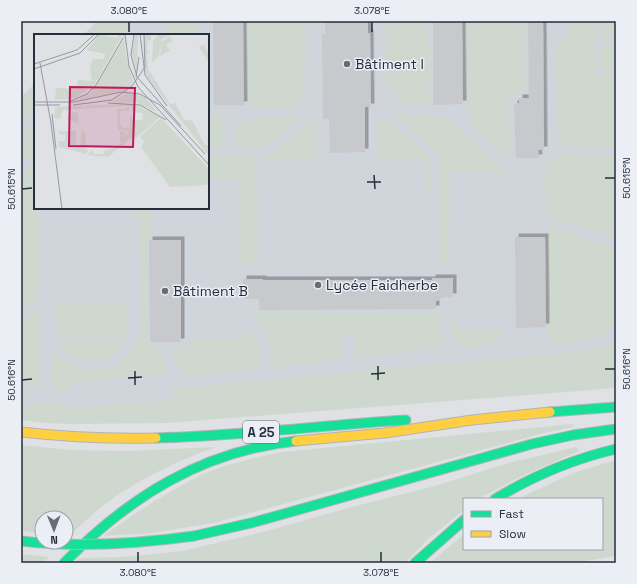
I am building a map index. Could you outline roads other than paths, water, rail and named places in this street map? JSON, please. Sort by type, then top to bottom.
[{"type":"highway","name":"A 25","points":[[21,432],[81,438],[135,439],[188,437],[385,421],[502,417],[616,407]]},
{"type":"highway","points":[[64,563],[101,526],[147,493],[180,475],[226,456],[275,444],[384,433],[502,417]]},
{"type":"highway","points":[[21,541],[70,545],[112,546],[194,536],[255,522],[532,444],[573,435],[616,429]]},
{"type":"highway","points":[[497,498],[548,471],[616,449]]},
{"type":"highway","points":[[415,563],[463,521]]},
{"type":"place","name":"Bâtiment I","points":[[347,64]]},
{"type":"place","name":"Lycée Faidherbe","points":[[318,285]]},
{"type":"place","name":"Bâtiment B","points":[[165,291]]}]
